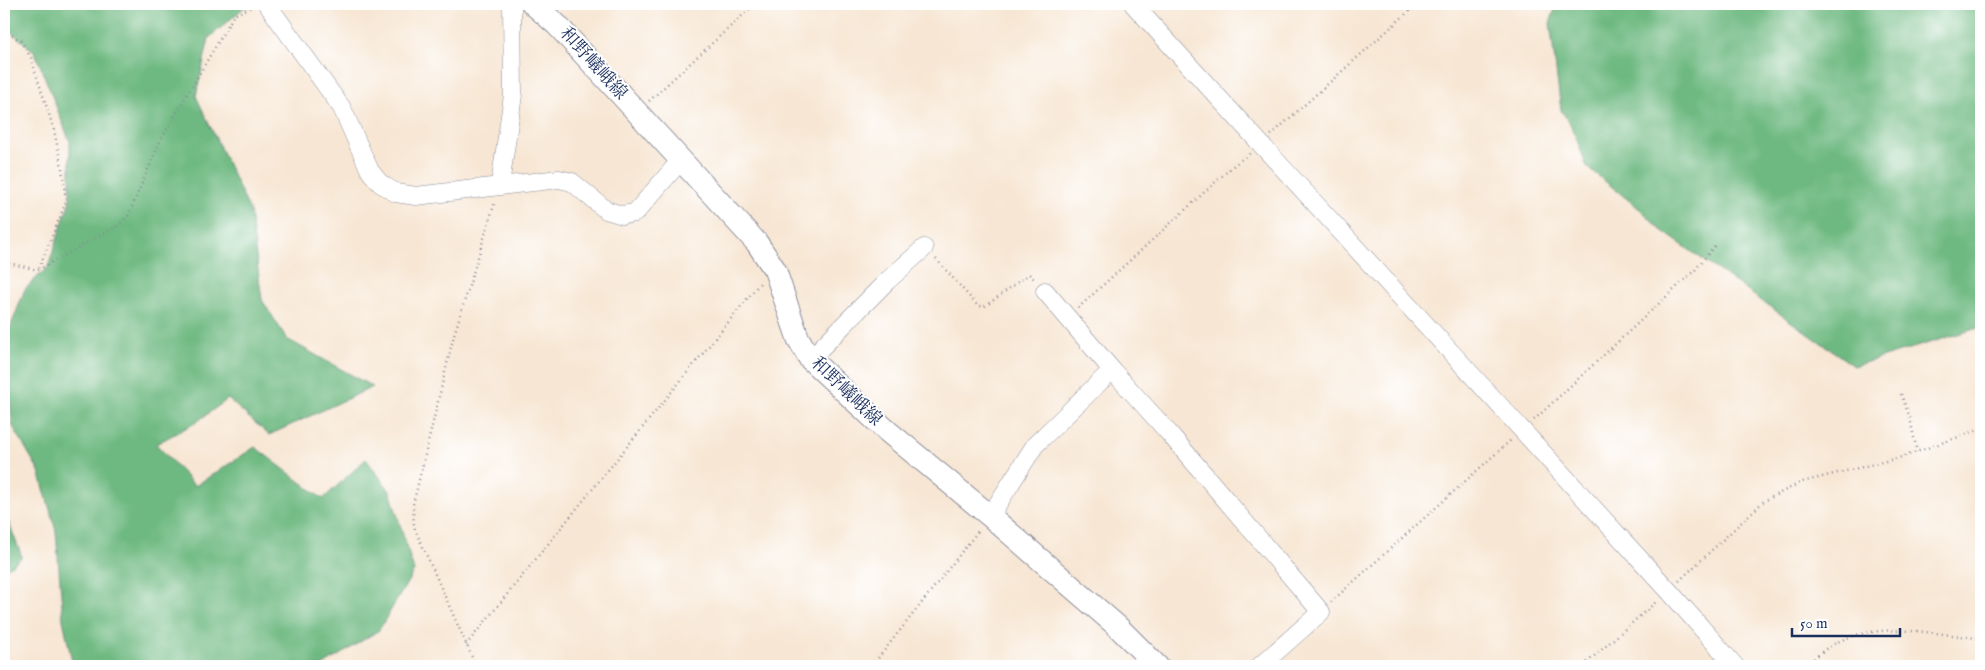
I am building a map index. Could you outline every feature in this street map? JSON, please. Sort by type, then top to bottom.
[{"type":"main road","name":"和野嶬峨線","points":[[533,4],[557,25],[757,243],[775,270],[798,338],[810,359],[886,430],[990,516],[1117,626],[1157,666]]},
{"type":"street","points":[[267,4],[342,108],[370,171],[380,182],[396,193],[416,196],[559,179],[572,182],[606,210],[622,215],[635,213],[681,160]]},
{"type":"street","points":[[500,185],[513,95],[512,4]]},
{"type":"street","points":[[1133,4],[1669,591],[1735,666]]},
{"type":"street","points":[[810,359],[886,282],[924,248]]},
{"type":"street","points":[[1045,291],[1321,612],[1260,666]]},
{"type":"street","points":[[990,516],[1035,445],[1112,370]]},
{"type":"path","points":[[4,262],[38,270],[117,226],[128,216],[162,140],[234,15],[258,4]]},
{"type":"path","points":[[637,112],[755,4]]},
{"type":"path","points":[[1068,318],[1233,166],[1262,145],[1275,131],[1417,4]]},
{"type":"path","points":[[4,29],[21,42],[31,58],[54,130],[62,168],[66,202],[38,270]]},
{"type":"path","points":[[476,666],[414,527],[413,505],[454,335],[500,185]]},
{"type":"path","points":[[1321,612],[1695,270],[1715,245]]},
{"type":"path","points":[[924,248],[929,251],[977,305],[984,306],[1029,274],[1045,291]]},
{"type":"path","points":[[466,645],[764,278],[775,270]]},
{"type":"path","points":[[1901,394],[1910,418],[1917,452]]},
{"type":"path","points":[[1583,666],[1669,591],[1764,501],[1802,482],[1917,452],[1981,429]]},
{"type":"path","points":[[872,666],[990,516]]},
{"type":"path","points":[[1807,666],[1836,641],[1862,633],[1891,629],[1981,637]]},
{"type":"green space","points":[[4,4],[248,4],[209,38],[196,96],[250,211],[262,300],[287,339],[373,387],[269,435],[228,399],[195,423],[156,444],[195,486],[255,447],[323,499],[366,459],[390,491],[414,571],[379,630],[322,666],[73,666],[63,620],[56,531],[39,471],[12,425],[6,339],[25,289],[48,267],[70,200],[70,142],[35,52],[4,26]]},
{"type":"green space","points":[[1557,4],[1981,4],[1981,327],[1854,366],[1661,230],[1641,210],[1587,167],[1572,127],[1561,110],[1550,23]]},
{"type":"green space","points":[[4,510],[22,557],[4,571]]}]
